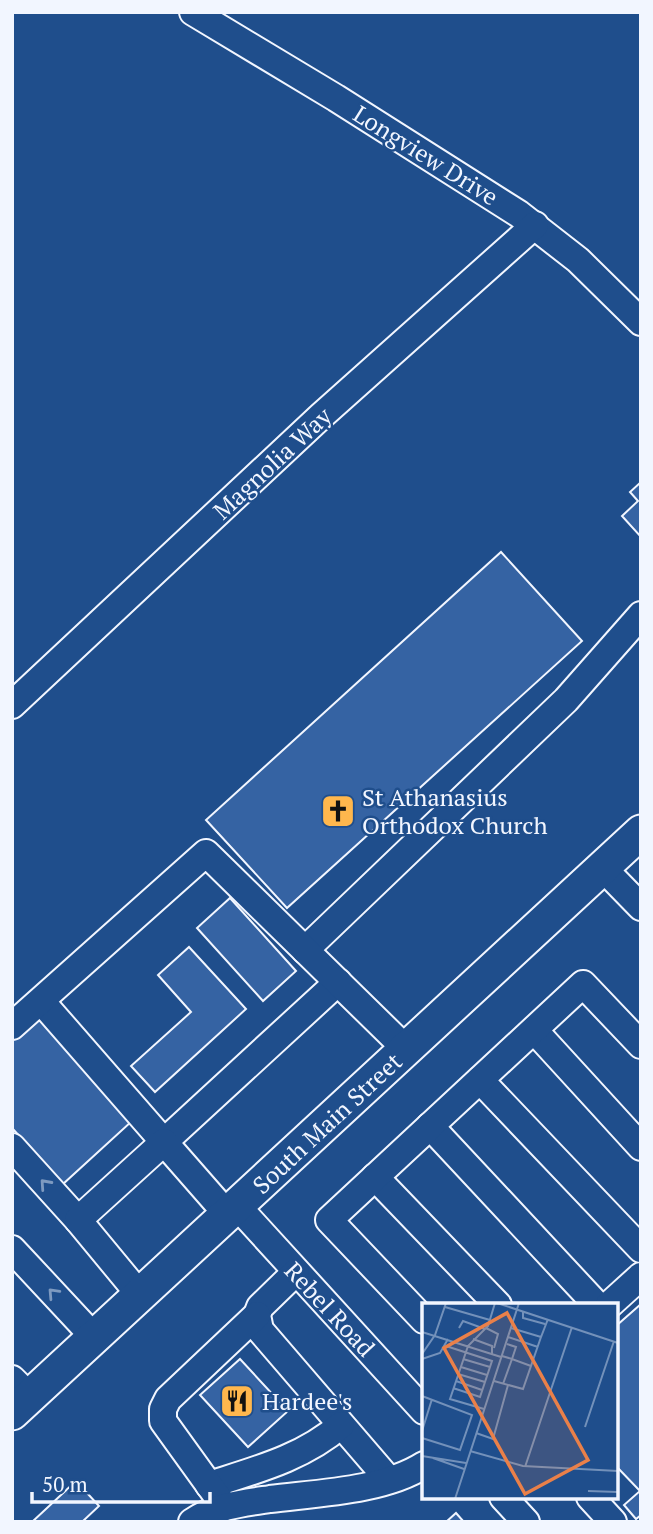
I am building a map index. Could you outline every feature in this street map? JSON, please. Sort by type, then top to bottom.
[{"type":"main road","name":"South Main Street","points":[[18,1396],[94,1337],[641,832]]},
{"type":"street","name":"Longview Drive","points":[[193,12],[535,225],[578,260],[641,323]]},
{"type":"street","name":"Magnolia Way","points":[[12,705],[320,417],[535,225]]},
{"type":"street","points":[[305,950],[566,700],[641,615]]},
{"type":"street","points":[[12,1026],[206,853],[406,1049]]},
{"type":"street","points":[[602,867],[641,907]]},
{"type":"street","points":[[78,1220],[338,982]]},
{"type":"street","points":[[422,1318],[329,1220],[583,984],[641,1045]]},
{"type":"street","name":"Rebel Road","points":[[41,1001],[164,1142],[296,1272],[422,1409]]},
{"type":"street","points":[[534,1030],[641,1147]]},
{"type":"street","points":[[480,1080],[641,1249]]},
{"type":"street","points":[[430,1126],[595,1303]]},
{"type":"street","points":[[12,1147],[78,1220],[140,1295]]},
{"type":"street","points":[[375,1177],[496,1303]]},
{"type":"street","points":[[12,1250],[94,1337]]},
{"type":"street","points":[[243,1511],[209,1485],[163,1421],[163,1409],[168,1399],[257,1315],[260,1307],[296,1272]]},
{"type":"street","points":[[611,1303],[641,1276]]},
{"type":"street","points":[[257,1315],[260,1330],[389,1480]]},
{"type":"street","points":[[209,1485],[274,1465],[324,1440],[341,1425]]},
{"type":"street","points":[[192,1522],[204,1514],[243,1511],[389,1480],[422,1466]]},
{"type":"street","points":[[505,1499],[526,1522]]},
{"type":"street","points":[[592,1499],[613,1522]]},
{"type":"building","points":[[641,482],[641,537],[622,516],[638,501],[630,492]]},
{"type":"building","points":[[501,552],[582,641],[287,908],[206,820]]},
{"type":"building","points":[[230,898],[296,971],[263,1001],[197,928]]},
{"type":"building","points":[[189,947],[246,1009],[155,1092],[131,1066],[191,1012],[158,975]]},
{"type":"building","points":[[35,1015],[132,1121],[63,1184],[12,1128],[12,1035]]},
{"type":"building","points":[[641,1304],[641,1515],[636,1519],[624,1505],[640,1491],[618,1468],[618,1324]]},
{"type":"building","points":[[240,1359],[288,1411],[248,1447],[200,1395]]},
{"type":"building","points":[[76,1481],[99,1506],[82,1522],[32,1522]]},
{"type":"building","points":[[456,1513],[464,1522],[446,1522]]},
{"type":"place","name":"St Athanasius Orthodox Church","points":[[338,811]]},
{"type":"place","name":"Hardee's","points":[[237,1401]]}]
